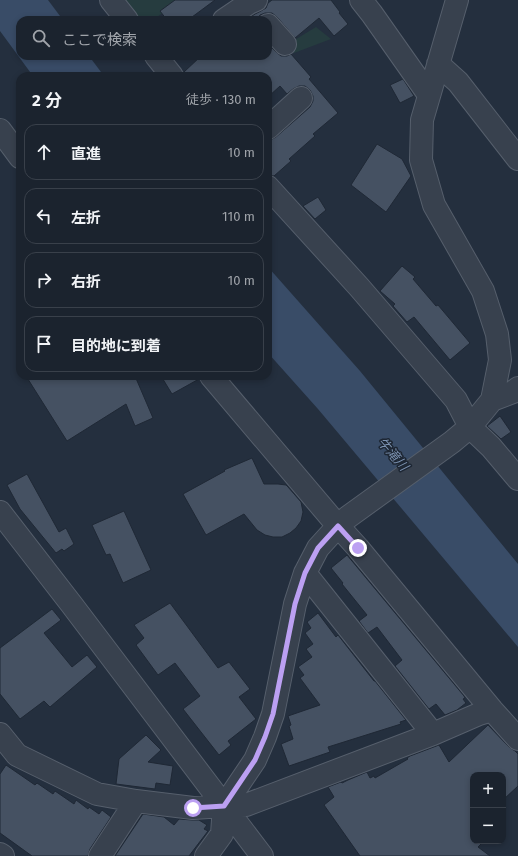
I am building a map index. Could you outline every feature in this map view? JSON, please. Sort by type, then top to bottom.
[{"type":"street","points":[[111,0],[124,16]]},
{"type":"street","points":[[361,0],[429,96]]},
{"type":"street","points":[[206,856],[222,834],[224,806],[255,760],[267,731],[273,714],[295,604],[305,573],[318,548],[343,521],[452,442],[470,427],[492,400],[500,360],[496,334],[483,291],[434,205],[421,160],[422,120],[457,0]]},
{"type":"street","points":[[230,16],[252,1],[261,16]]},
{"type":"street","points":[[272,30],[284,44]]},
{"type":"street","points":[[438,64],[458,82],[518,159]]},
{"type":"street","points":[[272,124],[301,98]]},
{"type":"street","points":[[0,130],[16,152]]},
{"type":"street","points":[[272,191],[359,287],[456,400],[470,427],[491,447],[518,479]]},
{"type":"street","points":[[215,380],[343,521],[358,548],[492,710],[518,739]]},
{"type":"street","points":[[492,400],[513,392],[518,388]]},
{"type":"street","points":[[0,512],[262,856]]},
{"type":"street","points":[[305,573],[433,734]]},
{"type":"street","points":[[0,734],[17,755],[96,794],[136,801],[193,808],[246,805],[492,710]]},
{"type":"street","points":[[100,856],[136,801]]},
{"type":"green space","points":[[118,0],[180,0],[158,16],[129,16]]},
{"type":"green space","points":[[316,27],[331,39],[294,53],[283,47]]},
{"type":"water","points":[[0,0],[48,0],[60,16],[16,16],[16,53],[0,31]]},
{"type":"water","points":[[21,60],[92,60],[101,72],[30,72]]},
{"type":"water","name":"牛滝川","points":[[272,272],[360,371],[518,564],[518,647],[318,409],[272,357]]},
{"type":"building","points":[[175,0],[215,0],[193,16],[164,16],[160,11]]},
{"type":"building","points":[[272,0],[331,0],[348,24],[334,36],[319,18],[295,38],[272,13],[252,16],[266,8],[268,3]]},
{"type":"building","points":[[272,48],[281,56],[291,54],[311,77],[309,79],[338,113],[313,134],[315,136],[289,159],[291,161],[274,176],[272,176],[272,139],[310,107],[313,101],[313,96],[310,90],[305,86],[299,86],[287,94],[280,86],[272,93],[272,72],[184,72],[197,60],[272,60]]},
{"type":"building","points":[[403,79],[414,96],[400,103],[390,85]]},
{"type":"building","points":[[377,144],[402,159],[411,176],[386,212],[351,185]]},
{"type":"building","points":[[318,197],[326,210],[315,219],[303,206]]},
{"type":"building","points":[[402,266],[415,277],[413,279],[436,306],[438,305],[470,343],[450,360],[414,317],[407,322],[393,306],[395,304],[380,291]]},
{"type":"building","points":[[29,380],[137,380],[153,418],[135,426],[126,404],[67,441]]},
{"type":"building","points":[[163,380],[197,380],[172,394]]},
{"type":"building","points":[[500,416],[511,432],[501,439],[487,426]]},
{"type":"building","points":[[252,458],[264,484],[286,485],[301,502],[303,512],[301,521],[290,533],[282,537],[273,537],[265,535],[257,530],[244,514],[206,535],[183,494],[225,471],[224,470]]},
{"type":"building","points":[[27,474],[59,532],[66,528],[74,544],[64,551],[62,549],[56,553],[20,509],[7,485]]},
{"type":"building","points":[[124,511],[151,570],[123,583],[110,554],[106,555],[92,525]]},
{"type":"building","points":[[347,555],[464,696],[465,698],[463,699],[466,703],[457,710],[445,715],[436,704],[429,709],[395,666],[402,660],[377,627],[368,633],[359,621],[367,615],[331,568]]},
{"type":"building","points":[[170,603],[218,668],[229,662],[250,689],[239,697],[256,719],[228,741],[231,745],[219,755],[183,709],[200,696],[175,663],[158,675],[136,645],[144,638],[134,625]]},
{"type":"building","points":[[52,609],[61,620],[44,633],[72,667],[87,655],[97,667],[50,707],[44,701],[20,719],[0,694],[0,648]]},
{"type":"building","points":[[318,613],[336,637],[338,635],[406,720],[400,722],[401,724],[328,747],[330,752],[289,766],[281,744],[293,739],[288,716],[320,705],[300,678],[304,675],[298,667],[312,657],[306,649],[313,644],[305,633],[311,628],[307,622]]},
{"type":"building","points":[[488,725],[509,747],[518,754],[518,786],[506,797],[506,772],[470,772],[470,844],[481,844],[478,847],[490,856],[360,856],[324,805],[334,797],[328,787],[341,782],[342,783],[367,772],[370,778],[374,776],[375,778],[408,759],[407,758],[410,756],[439,745],[449,762]]},
{"type":"building","points":[[146,735],[161,750],[148,762],[173,766],[170,785],[156,783],[155,789],[116,784],[119,759]]},
{"type":"building","points":[[6,765],[35,785],[37,783],[53,794],[55,791],[74,804],[76,800],[88,809],[89,807],[99,814],[102,810],[111,817],[90,849],[88,856],[32,856],[0,833],[0,774]]},
{"type":"building","points":[[143,814],[164,817],[174,825],[179,819],[199,820],[207,825],[204,829],[208,831],[189,856],[115,856]]},
{"type":"route","points":[[193,808],[224,806],[255,760],[273,714],[295,604],[305,573],[318,548],[338,526],[358,548]]}]
